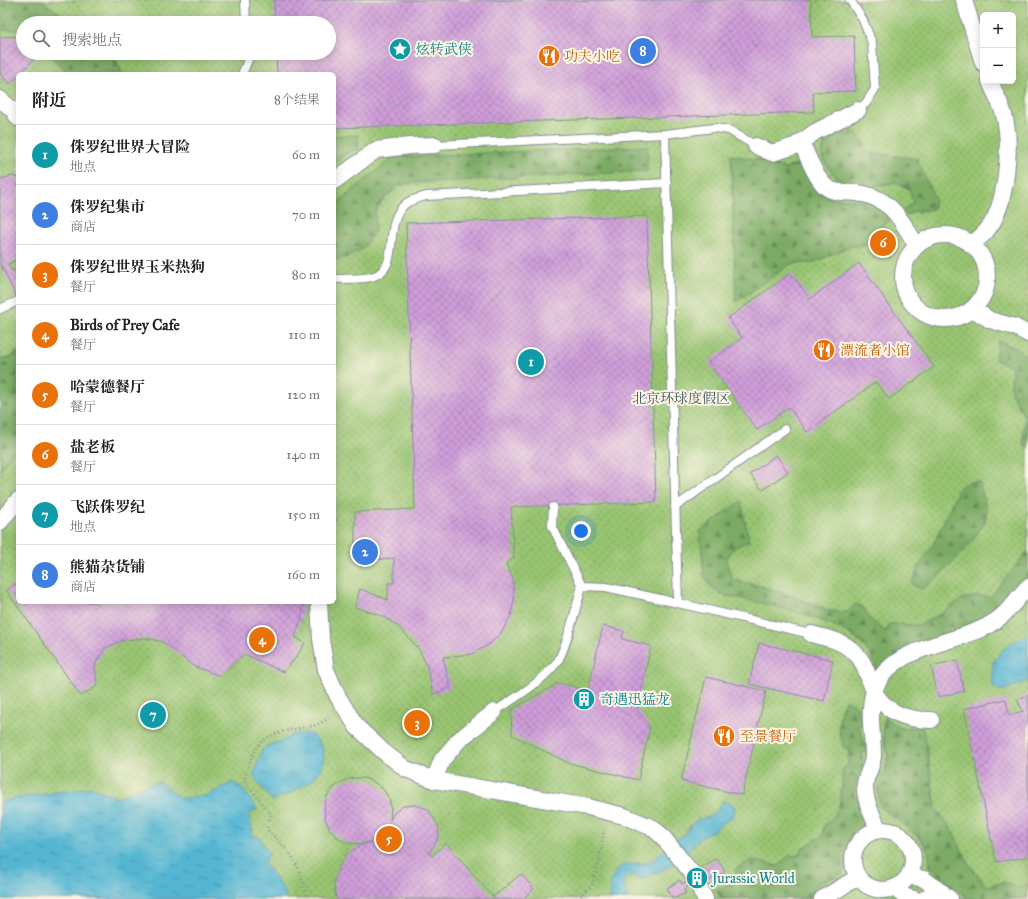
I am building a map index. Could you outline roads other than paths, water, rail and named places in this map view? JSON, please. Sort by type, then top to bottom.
[{"type":"street","points":[[964,0],[980,53]]},
{"type":"street","points":[[971,245],[987,230],[994,219],[1004,192],[1008,161],[1004,115],[991,84]]},
{"type":"street","points":[[0,99],[13,110],[16,115]]},
{"type":"street","points":[[756,146],[772,153],[795,146],[815,132],[858,110]]},
{"type":"street","points":[[801,142],[814,169],[825,186],[839,192],[875,196],[886,202],[900,219],[917,246]]},
{"type":"street","points":[[336,179],[376,150],[435,145]]},
{"type":"street","points":[[937,236],[950,236],[964,240],[971,245],[983,258],[986,272],[986,285],[982,298],[973,309],[961,316],[940,319],[933,318],[920,312],[910,302],[904,289],[902,276],[905,262],[917,246],[924,240],[937,236]]},
{"type":"street","points":[[973,309],[990,320],[1015,327],[1028,334]]},
{"type":"street","points":[[0,522],[16,502]]},
{"type":"street","points":[[879,830],[867,801],[865,784],[871,769],[873,756],[871,717],[874,692],[884,672],[908,655],[933,645],[967,636],[988,626],[1005,615],[1028,587]]},
{"type":"street","points":[[319,604],[321,639],[326,670],[343,705],[357,726],[384,752],[406,769],[434,780],[606,811],[624,816],[653,828],[662,836],[692,873],[705,899]]},
{"type":"street","points":[[811,634],[840,642],[853,651],[863,663],[874,692],[884,704],[905,718],[931,720]]},
{"type":"street","points":[[434,780],[442,760],[459,740],[494,712]]},
{"type":"street","points":[[879,830],[890,831],[899,835],[907,842],[912,851],[913,861],[909,876],[906,880],[894,888],[878,890],[869,887],[858,877],[853,865],[853,855],[856,846],[862,838],[879,830]]},
{"type":"street","points":[[909,876],[924,879],[946,896]]},
{"type":"street","points":[[822,899],[858,877]]},
{"type":"street","points":[[894,888],[906,897],[914,899]]},
{"type":"street","points":[[924,899],[946,896]]},
{"type":"lane","points":[[245,0],[246,16]]},
{"type":"lane","points":[[850,0],[863,20],[872,43],[875,89],[866,103],[858,110]]},
{"type":"lane","points":[[243,72],[248,60]]},
{"type":"lane","points":[[435,145],[665,134],[714,128],[729,130],[756,146]]},
{"type":"lane","points":[[665,134],[678,603]]},
{"type":"lane","points":[[336,279],[374,276],[386,267],[391,252],[392,229],[396,214],[409,202],[426,196],[666,183]]},
{"type":"lane","points":[[0,309],[16,302]]},
{"type":"lane","points":[[675,507],[785,429]]},
{"type":"lane","points":[[494,712],[531,688],[557,661],[568,633],[582,586],[552,526],[553,507]]},
{"type":"lane","points":[[582,586],[606,587],[811,634]]},
{"type":"water","points":[[1028,633],[1028,681],[1001,691],[993,686],[993,662],[1006,647]]},
{"type":"water","points":[[308,733],[319,742],[322,748],[323,760],[319,772],[305,785],[272,801],[253,776],[262,750],[269,745],[285,740],[291,735]]},
{"type":"water","points":[[160,782],[180,798],[206,796],[233,782],[243,790],[257,809],[249,814],[253,835],[259,837],[269,853],[264,863],[285,892],[286,899],[0,899],[0,803],[12,799],[93,787],[117,798],[141,787]]},
{"type":"water","points":[[723,801],[735,806],[734,816],[722,823],[715,830],[704,835],[669,867],[643,879],[636,876],[626,877],[623,883],[628,899],[610,899],[610,881],[617,870],[623,865],[649,863],[687,832],[691,825],[699,819],[709,817],[717,811]]},
{"type":"place","name":"炫转武侠","points":[[400,49]]},
{"type":"place","name":"熊猫杂货铺","points":[[643,51]]},
{"type":"place","name":"功夫小吃","points":[[549,56]]},
{"type":"place","name":"盐老板","points":[[883,243]]},
{"type":"place","name":"漂流者小馆","points":[[824,350]]},
{"type":"place","name":"侏罗纪世界大冒险","points":[[531,362]]},
{"type":"place","name":"侏罗纪集市","points":[[365,552]]},
{"type":"place","name":"Birds of Prey Cafe","points":[[262,640]]},
{"type":"place","name":"奇遇迅猛龙","points":[[584,699]]},
{"type":"place","name":"飞跃侏罗纪","points":[[153,715]]},
{"type":"place","name":"侏罗纪世界玉米热狗","points":[[417,723]]},
{"type":"place","name":"至景餐厅","points":[[724,736]]},
{"type":"place","name":"哈蒙德餐厅","points":[[389,839]]},
{"type":"place","name":"Jurassic World","points":[[697,878]]},
{"type":"park label","name":"北京环球度假区","points":[[681,398]]}]
